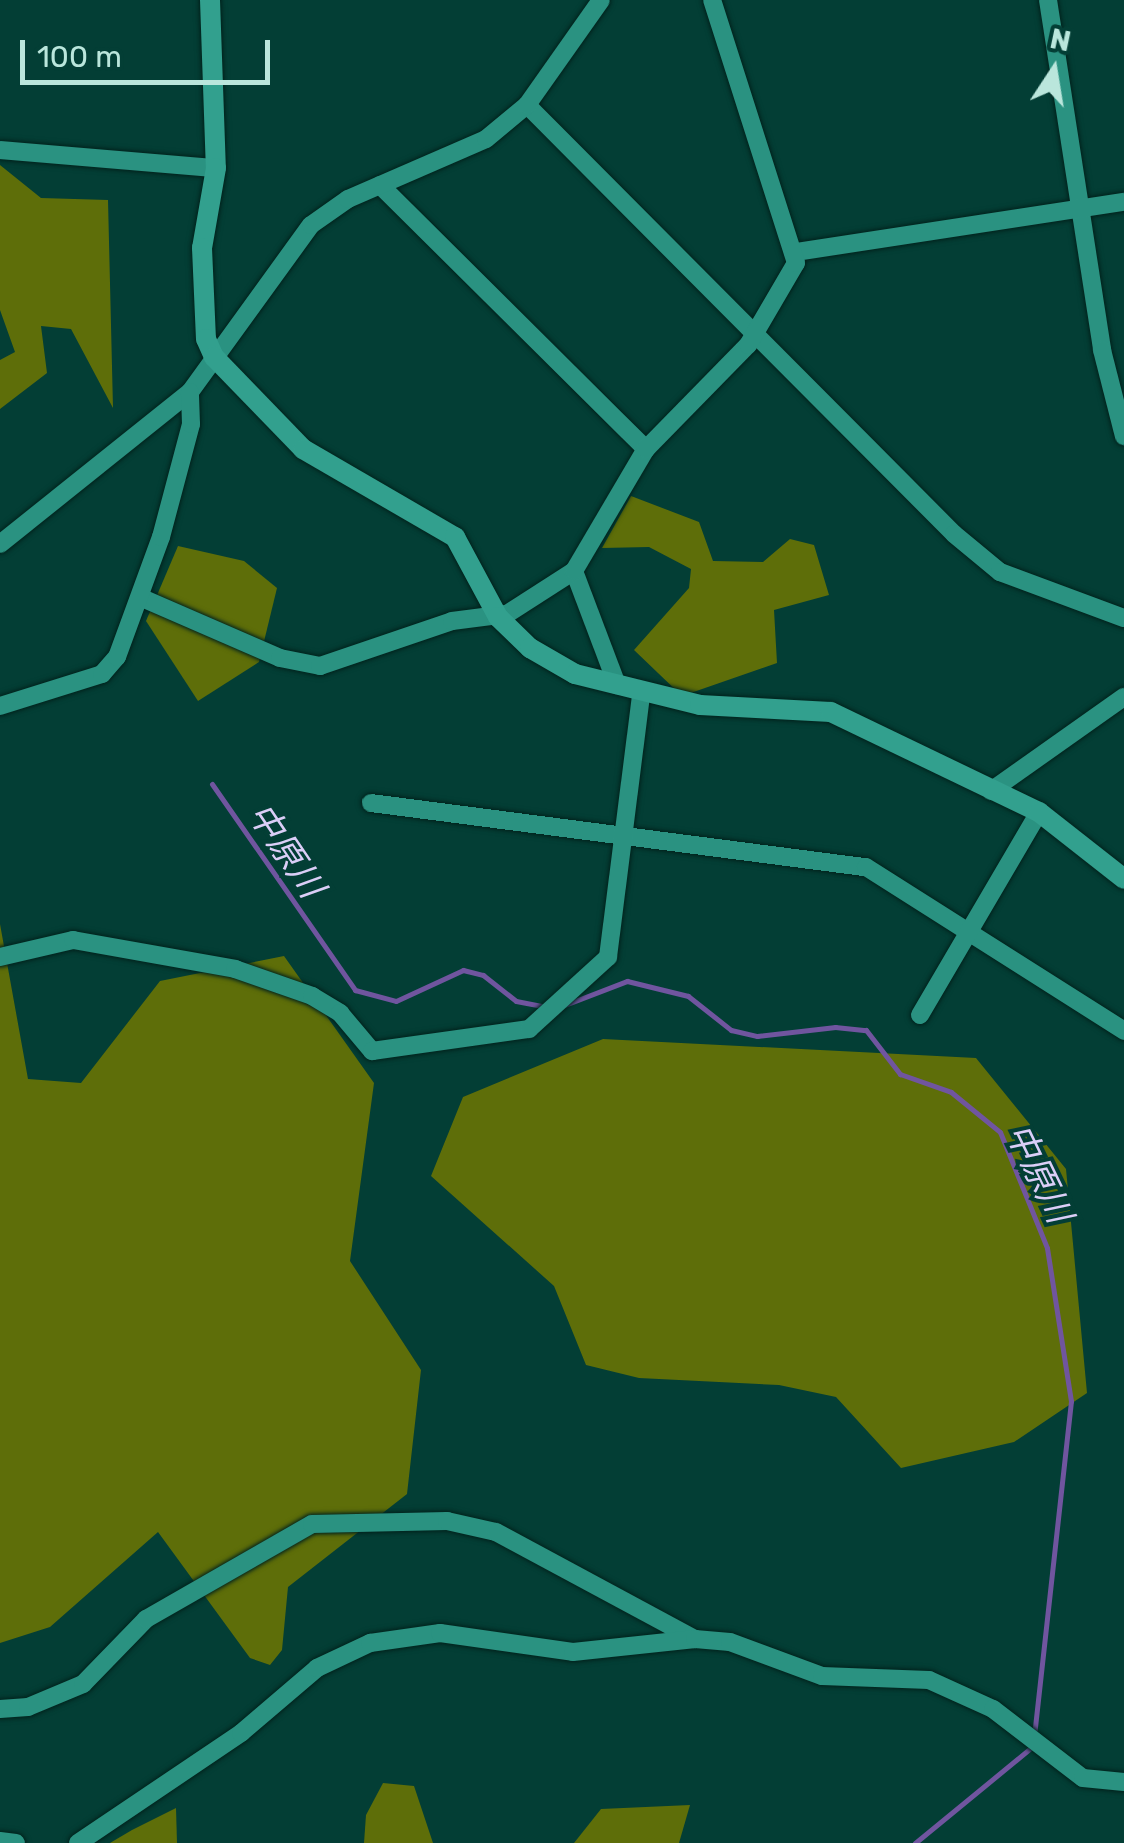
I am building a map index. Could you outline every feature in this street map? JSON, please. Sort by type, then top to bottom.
[{"type":"street","points":[[210,0],[216,168],[202,248],[206,339],[214,357],[303,448],[455,537],[498,617],[530,648],[575,674],[640,694],[700,706],[831,712],[1038,812],[1124,879]]},
{"type":"street","points":[[0,544],[190,392],[312,225],[380,185],[486,139],[527,106],[601,0]]},
{"type":"street","points":[[142,598],[280,658],[320,666],[452,622],[498,617],[574,572],[646,449],[748,344],[796,252],[712,0]]},
{"type":"street","points":[[1048,0],[1102,350],[1124,436]]},
{"type":"street","points":[[527,106],[755,330],[954,534],[1000,572],[1124,618]]},
{"type":"street","points":[[0,150],[216,168]]},
{"type":"street","points":[[380,185],[646,449]]},
{"type":"street","points":[[796,252],[1124,202]]},
{"type":"street","points":[[0,706],[102,674],[118,657],[142,598],[190,424],[190,392]]},
{"type":"street","points":[[574,572],[617,685]]},
{"type":"street","points":[[0,957],[73,940],[234,969],[312,996],[340,1013],[372,1051],[529,1029],[608,957],[640,694]]},
{"type":"street","points":[[992,791],[1124,698]]},
{"type":"street","points":[[371,803],[866,867],[1124,1031]]},
{"type":"street","points":[[920,1015],[1038,812]]},
{"type":"street","points":[[0,1709],[28,1707],[83,1684],[146,1619],[312,1524],[447,1521],[496,1532],[695,1640]]},
{"type":"street","points":[[78,1843],[241,1733],[316,1668],[370,1644],[440,1634],[573,1652],[695,1640],[730,1642],[822,1676],[930,1680],[1035,1740],[1083,1778],[1124,1782]]},
{"type":"street","points":[[0,1840],[16,1843]]},
{"type":"green space","points":[[0,165],[41,198],[108,200],[113,408],[71,329],[41,326],[47,373],[0,409],[0,360],[15,352],[0,310]]},
{"type":"green space","points":[[631,496],[699,522],[713,561],[763,562],[790,539],[814,545],[829,595],[774,610],[777,663],[682,696],[634,650],[689,588],[691,569],[649,547],[602,548]]},
{"type":"green space","points":[[178,546],[244,561],[277,588],[259,662],[198,701],[146,621]]},
{"type":"green space","points":[[0,924],[28,1079],[81,1083],[160,981],[284,956],[374,1083],[350,1261],[421,1370],[407,1494],[288,1587],[282,1650],[270,1665],[250,1658],[158,1532],[50,1627],[0,1643]]},
{"type":"green space","points":[[603,1039],[976,1058],[1066,1169],[1087,1393],[1014,1442],[901,1468],[836,1397],[779,1385],[639,1378],[586,1365],[554,1286],[431,1176],[463,1097]]},
{"type":"green space","points":[[383,1783],[414,1786],[433,1843],[364,1843],[366,1815]]},
{"type":"green space","points":[[690,1805],[679,1843],[574,1843],[601,1809]]},
{"type":"green space","points":[[176,1808],[177,1843],[110,1843],[132,1830]]},
{"type":"waterway","name":"中原川","points":[[212,784],[355,990],[396,1001],[463,970],[483,975],[516,1001],[546,1007]]},
{"type":"waterway","name":"中原川","points":[[562,1006],[627,981],[688,996],[731,1030],[757,1036],[835,1027],[866,1030],[900,1074],[951,1092],[1000,1132],[1047,1248],[1071,1401],[1034,1736]]},
{"type":"waterway","name":"中原川","points":[[915,1843],[1032,1747]]}]
